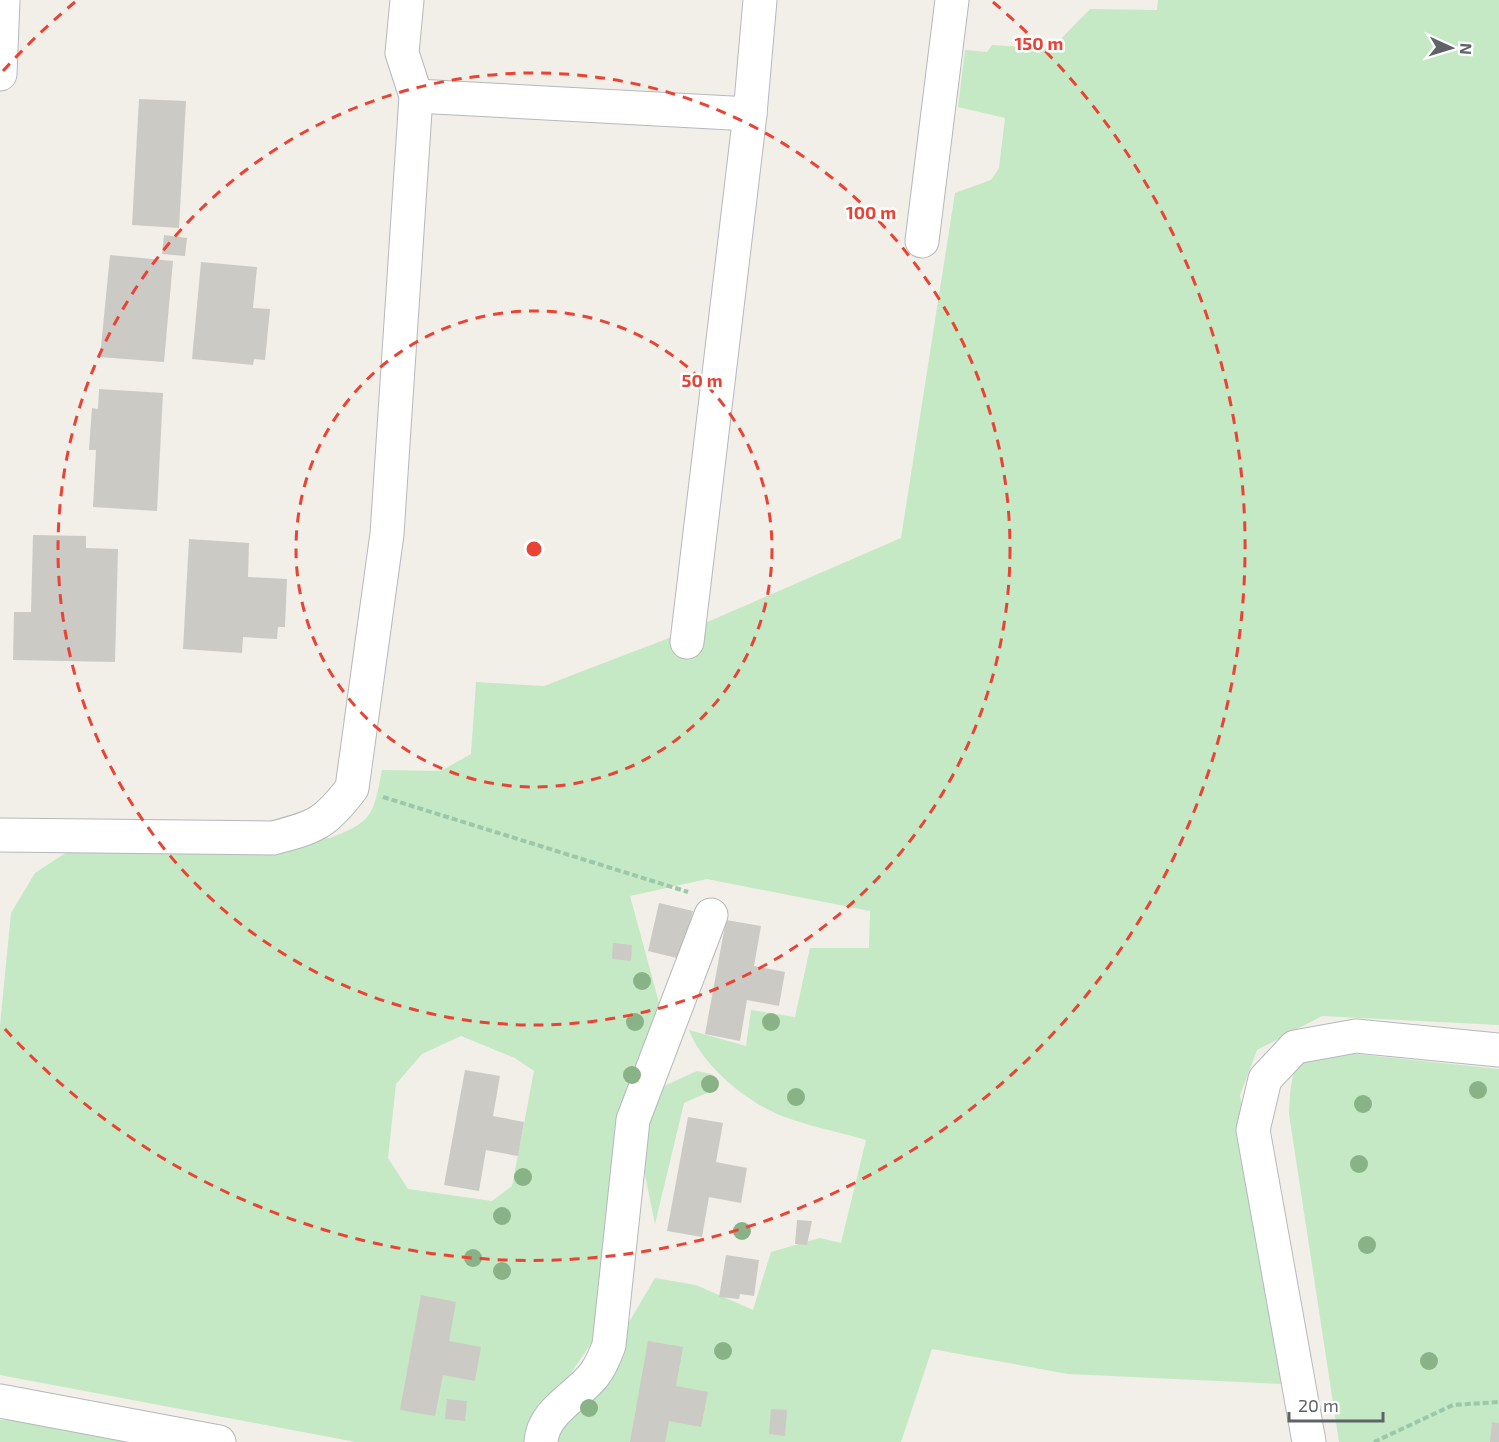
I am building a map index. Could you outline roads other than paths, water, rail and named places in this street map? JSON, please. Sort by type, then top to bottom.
[{"type":"street","points":[[0,74],[3,0]]},
{"type":"street","points":[[0,835],[273,838],[314,827],[339,805],[352,788],[387,534],[416,96],[402,53],[407,0]]},
{"type":"street","points":[[687,642],[750,114],[760,0]]},
{"type":"street","points":[[922,241],[952,0]]},
{"type":"street","points":[[416,96],[750,114]]},
{"type":"street","points":[[541,1442],[547,1423],[593,1377],[604,1361],[609,1345],[633,1120],[711,915]]},
{"type":"street","points":[[1309,1442],[1253,1130],[1265,1079],[1295,1047],[1356,1036],[1499,1050]]},
{"type":"street","points":[[0,1401],[219,1442]]}]
